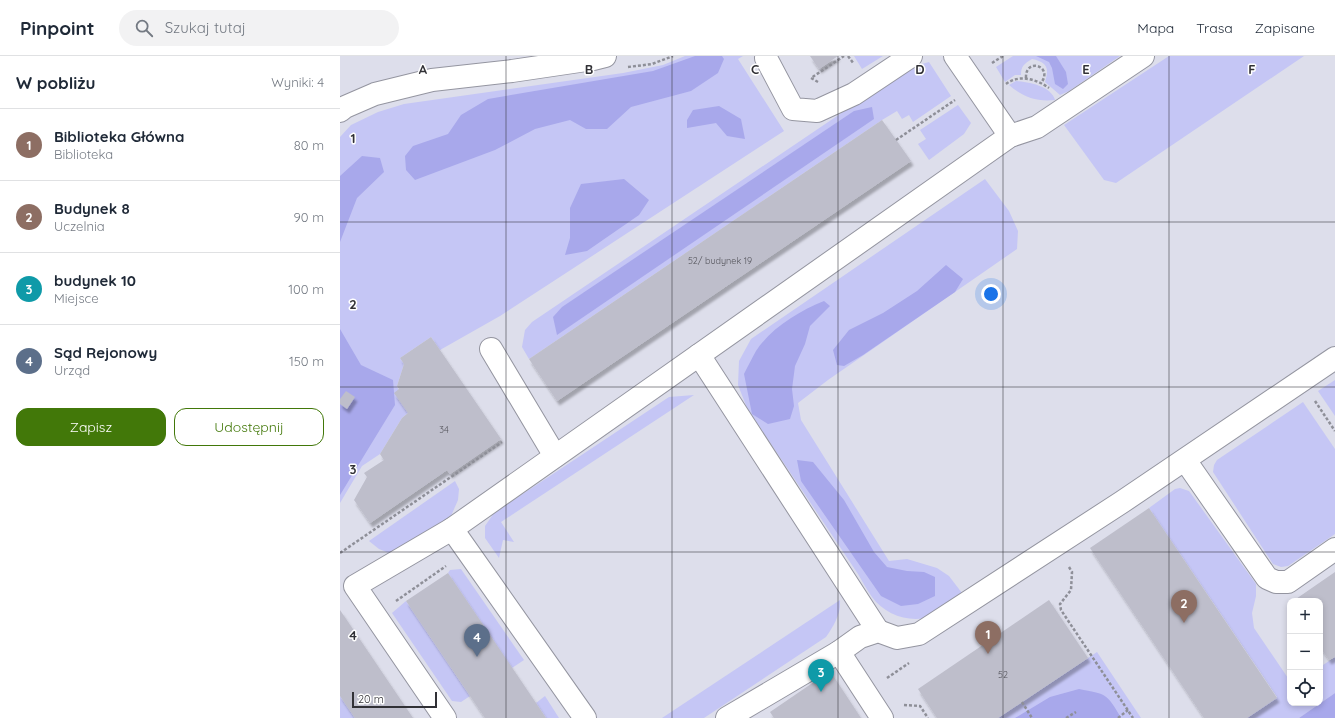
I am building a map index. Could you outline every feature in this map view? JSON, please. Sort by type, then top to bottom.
[{"type":"street","points":[[340,111],[345,107],[375,94],[432,80],[520,70],[605,56]]},
{"type":"street","points":[[766,58],[793,109],[817,111],[854,94],[911,56]]},
{"type":"street","points":[[955,56],[1010,136]]},
{"type":"street","points":[[445,718],[355,586],[452,529],[1010,136],[1037,127],[1143,56]]},
{"type":"street","points":[[491,348],[556,456]]},
{"type":"street","points":[[699,355],[878,631],[897,638],[919,634],[1185,460],[1335,358]]},
{"type":"street","points":[[1185,460],[1267,578],[1276,582],[1288,582],[1335,549]]},
{"type":"street","points":[[452,529],[585,718]]},
{"type":"street","points":[[727,718],[839,652],[860,637],[878,631]]},
{"type":"street","points":[[839,652],[882,718]]},
{"type":"path","points":[[811,78],[844,56]]},
{"type":"path","points":[[1026,78],[1028,69],[1033,66],[1038,66],[1045,74],[1041,83]]},
{"type":"path","points":[[985,99],[1014,79],[1026,78],[1048,86],[1067,107]]},
{"type":"path","points":[[896,140],[959,97]]},
{"type":"path","points":[[1302,381],[1335,431]]},
{"type":"path","points":[[340,553],[502,442]]},
{"type":"path","points":[[1066,565],[1072,572],[1073,580],[1071,590],[1060,604],[1061,610],[1133,718]]},
{"type":"path","points":[[1022,702],[1032,718]]},
{"type":"path","points":[[1118,718],[1128,710]]},
{"type":"path","points":[[1068,718],[1076,712]]},
{"type":"shaded area","points":[[685,56],[743,56],[738,59],[784,131],[500,316],[440,350],[431,337],[400,358],[404,364],[397,386],[408,413],[402,418],[380,454],[362,466],[340,503],[340,137],[351,125],[378,112],[404,104],[623,73],[663,65]]},
{"type":"shaded area","points":[[695,56],[722,56],[724,59],[718,73],[691,91],[631,107],[607,129],[586,129],[570,120],[535,129],[495,150],[415,180],[406,170],[405,156],[413,146],[448,134],[461,115],[488,99],[653,71]]},
{"type":"shaded area","points":[[854,56],[883,56],[862,69]]},
{"type":"shaded area","points":[[1013,56],[1120,56],[1069,91],[1060,95],[1045,82],[1047,72],[1046,66],[1041,62],[1032,59],[1024,66],[1021,75],[1015,75],[1005,82],[996,67]]},
{"type":"shaded area","points":[[1036,56],[1056,56],[1066,72],[1068,84],[1063,89],[1055,84],[1052,68],[1049,62]]},
{"type":"shaded area","points":[[1169,56],[1304,56],[1116,183],[1104,180],[1064,125]]},
{"type":"shaded area","points":[[929,62],[951,96],[913,122],[909,115],[902,119],[897,111],[882,120],[529,359],[522,347],[525,330],[532,322],[908,68]]},
{"type":"shaded area","points":[[1016,81],[1027,82],[1044,88],[1053,95],[1055,100],[1042,100],[1025,96],[1009,85]]},
{"type":"shaded area","points":[[958,105],[971,123],[964,134],[929,160],[918,144],[926,139],[920,130]]},
{"type":"shaded area","points":[[719,106],[741,119],[745,139],[727,136],[716,123],[687,128],[687,120],[693,110]]},
{"type":"shaded area","points":[[872,107],[874,119],[557,335],[553,317],[562,307],[854,111]]},
{"type":"shaded area","points":[[362,156],[380,158],[384,172],[357,198],[340,242],[340,176]]},
{"type":"shaded area","points":[[624,179],[649,200],[639,215],[587,251],[565,255],[570,238],[570,208],[581,184]]},
{"type":"shaded area","points":[[985,179],[1009,211],[1018,231],[1017,249],[828,380],[798,403],[801,420],[889,561],[907,559],[937,568],[949,576],[962,593],[930,617],[922,619],[906,618],[884,609],[872,597],[747,408],[738,385],[739,361],[751,339]]},
{"type":"shaded area","points":[[946,265],[963,279],[955,292],[863,355],[844,366],[837,365],[833,350],[849,330],[883,313],[917,291]]},
{"type":"shaded area","points":[[824,301],[830,306],[810,326],[805,344],[795,366],[792,389],[794,406],[790,419],[768,424],[752,414],[744,374],[756,351],[769,335],[795,315]]},
{"type":"shaded area","points":[[340,329],[361,365],[393,380],[395,405],[340,495]]},
{"type":"shaded area","points":[[1335,380],[1335,416],[1318,391]]},
{"type":"shaded area","points":[[694,395],[501,522],[514,542],[503,540],[499,558],[485,538],[485,526],[494,513],[669,397]]},
{"type":"shaded area","points":[[1303,402],[1335,449],[1335,534],[1288,566],[1281,567],[1273,564],[1213,472],[1214,465],[1217,460]]},
{"type":"shaded area","points":[[797,460],[813,462],[844,500],[874,552],[887,567],[907,571],[924,572],[935,577],[935,596],[918,604],[901,606],[881,596],[801,481]]},
{"type":"shaded area","points":[[455,481],[459,489],[458,500],[451,516],[394,555],[379,549],[369,541]]},
{"type":"shaded area","points":[[1180,488],[1189,491],[1256,584],[1256,596],[1252,613],[1254,628],[1287,677],[1287,706],[1316,706],[1299,718],[1247,718],[1277,697],[1149,508],[1175,489]]},
{"type":"shaded area","points":[[461,569],[524,660],[512,668],[448,573],[450,570]]},
{"type":"shaded area","points":[[840,600],[838,615],[826,637],[704,718],[662,718]]},
{"type":"shaded area","points":[[406,601],[470,696],[461,702],[452,701],[392,613]]},
{"type":"shaded area","points":[[1097,652],[1141,718],[998,718]]},
{"type":"shaded area","points":[[1335,657],[1335,693],[1323,701],[1323,665]]},
{"type":"shaded area","points":[[1079,689],[1095,692],[1105,696],[1109,699],[1121,718],[1015,718],[1050,697]]},
{"type":"shaded area","points":[[1335,693],[1335,718],[1299,718],[1316,706],[1323,706],[1323,701]]},
{"type":"shaded area","points":[[340,696],[355,718],[340,718]]},
{"type":"shaded area","points":[[545,696],[559,718],[546,718],[536,703]]},
{"type":"building","points":[[810,56],[838,56],[819,69]]},
{"type":"building","points":[[882,120],[911,161],[557,401],[529,359]]},
{"type":"building","points":[[431,337],[501,439],[450,474],[447,470],[370,523],[354,500],[367,477],[364,473],[384,460],[380,454],[402,418],[408,413],[394,393],[399,389],[397,386],[404,364],[400,358]]},
{"type":"building","points":[[346,391],[355,397],[347,409],[340,404],[340,399]]},
{"type":"building","points":[[1149,508],[1277,698],[1247,718],[1204,718],[1090,548]]},
{"type":"building","points":[[1335,572],[1335,657],[1329,660],[1323,651],[1323,598],[1297,598]]},
{"type":"building","points":[[448,573],[546,718],[485,718],[406,601]]},
{"type":"building","points":[[1049,600],[1088,658],[998,718],[937,718],[918,689]]},
{"type":"building","points":[[340,610],[413,718],[355,718],[340,696]]},
{"type":"building","points":[[830,671],[861,718],[774,718],[770,712]]},
{"type":"place","name":"Budynek 8","points":[[1184,623]]},
{"type":"place","name":"Biblioteka Główna","points":[[988,654]]},
{"type":"place","name":"Sąd Rejonowy","points":[[477,657]]},
{"type":"place","name":"budynek 10","points":[[821,692]]}]
